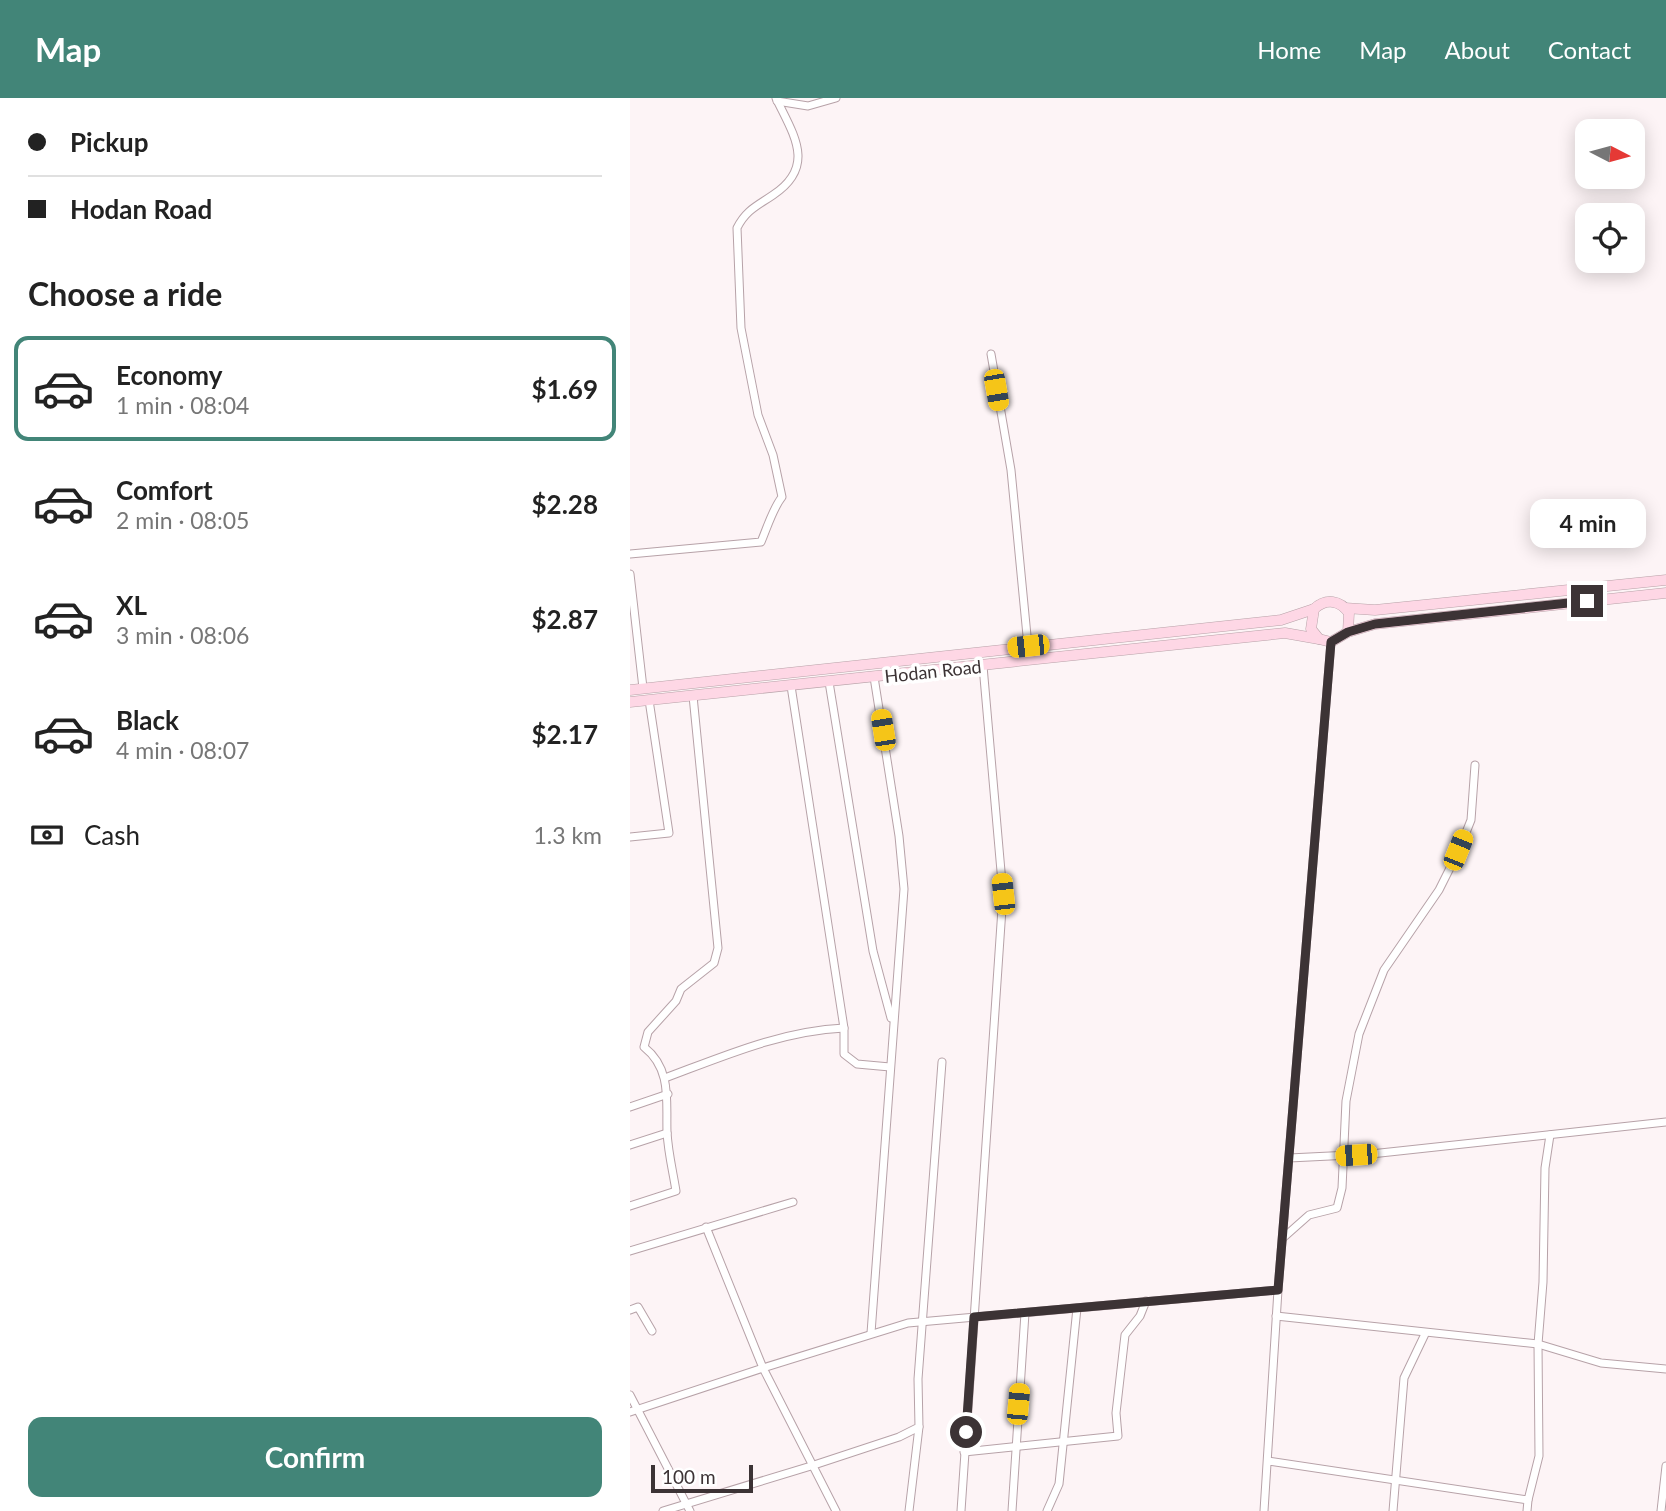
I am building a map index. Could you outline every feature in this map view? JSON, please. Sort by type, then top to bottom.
[{"type":"main road","name":"Hodan Road","points":[[630,690],[1281,620],[1333,601],[1345,608],[1375,610],[1666,580]]},
{"type":"main road","points":[[1331,642],[1348,632],[1375,624],[1666,593]]},
{"type":"main road","points":[[1345,608],[1350,620],[1348,632]]},
{"type":"main road","points":[[1314,609],[1310,622],[1319,639]]},
{"type":"main road","name":"Hodan Road","points":[[630,702],[1285,633],[1331,642]]},
{"type":"street","points":[[777,100],[808,106],[836,98]]},
{"type":"street","points":[[630,554],[761,542],[771,524],[773,507],[782,497],[773,455],[758,415],[741,328],[737,228],[743,216],[754,205],[775,194],[792,176],[800,157],[798,143],[777,100]]},
{"type":"street","points":[[991,354],[1011,470],[1028,646]]},
{"type":"street","points":[[630,573],[643,688]]},
{"type":"street","points":[[1264,1511],[1282,1238],[1331,642]]},
{"type":"street","points":[[961,1511],[1003,894],[983,666]]},
{"type":"street","points":[[871,1333],[904,889],[899,836],[874,677]]},
{"type":"street","points":[[829,682],[873,951],[893,1024]]},
{"type":"street","points":[[791,686],[844,1028],[844,1054],[857,1064],[890,1067]]},
{"type":"street","points":[[630,1206],[676,1191],[667,1133],[668,1094],[665,1078],[650,1052],[644,1047],[648,1032],[676,1001],[681,989],[714,963],[718,948],[693,696]]},
{"type":"street","points":[[630,837],[669,833],[649,700]]},
{"type":"street","points":[[1282,1238],[1309,1215],[1338,1208],[1342,1188],[1346,1101],[1359,1034],[1384,970],[1439,890],[1471,820],[1475,765]]},
{"type":"street","points":[[665,1078],[753,1044],[815,1030],[844,1028]]},
{"type":"street","points":[[909,1511],[919,1427],[918,1379],[942,1062]]},
{"type":"street","points":[[630,1107],[668,1094]]},
{"type":"street","points":[[1289,1158],[1342,1156],[1666,1122]]},
{"type":"street","points":[[630,1145],[667,1133]]},
{"type":"street","points":[[1527,1511],[1539,1456],[1538,1345],[1545,1168],[1550,1136]]},
{"type":"street","points":[[630,1251],[793,1202]]},
{"type":"street","points":[[706,1227],[763,1368],[836,1511]]},
{"type":"street","points":[[634,1411],[871,1333],[924,1322],[1278,1290]]},
{"type":"street","points":[[964,1452],[1063,1440],[1115,1437],[1119,1433],[1116,1413],[1125,1335],[1140,1315],[1146,1301]]},
{"type":"street","points":[[630,1310],[638,1307],[652,1331]]},
{"type":"street","points":[[1047,1511],[1058,1491],[1077,1308]]},
{"type":"street","points":[[1012,1511],[1025,1313]]},
{"type":"street","points":[[1276,1316],[1538,1345],[1601,1363],[1666,1368]]},
{"type":"street","points":[[1393,1511],[1404,1378],[1425,1334]]},
{"type":"street","points":[[630,1395],[634,1411],[687,1507]]},
{"type":"street","points":[[663,1511],[687,1507],[899,1437],[919,1427]]},
{"type":"street","points":[[1268,1461],[1528,1500]]},
{"type":"street","points":[[1661,1511],[1666,1466]]},
{"type":"route","points":[[966,1432],[974,1317],[1278,1290],[1331,642],[1338,641],[1348,632],[1375,624],[1587,601]]}]
